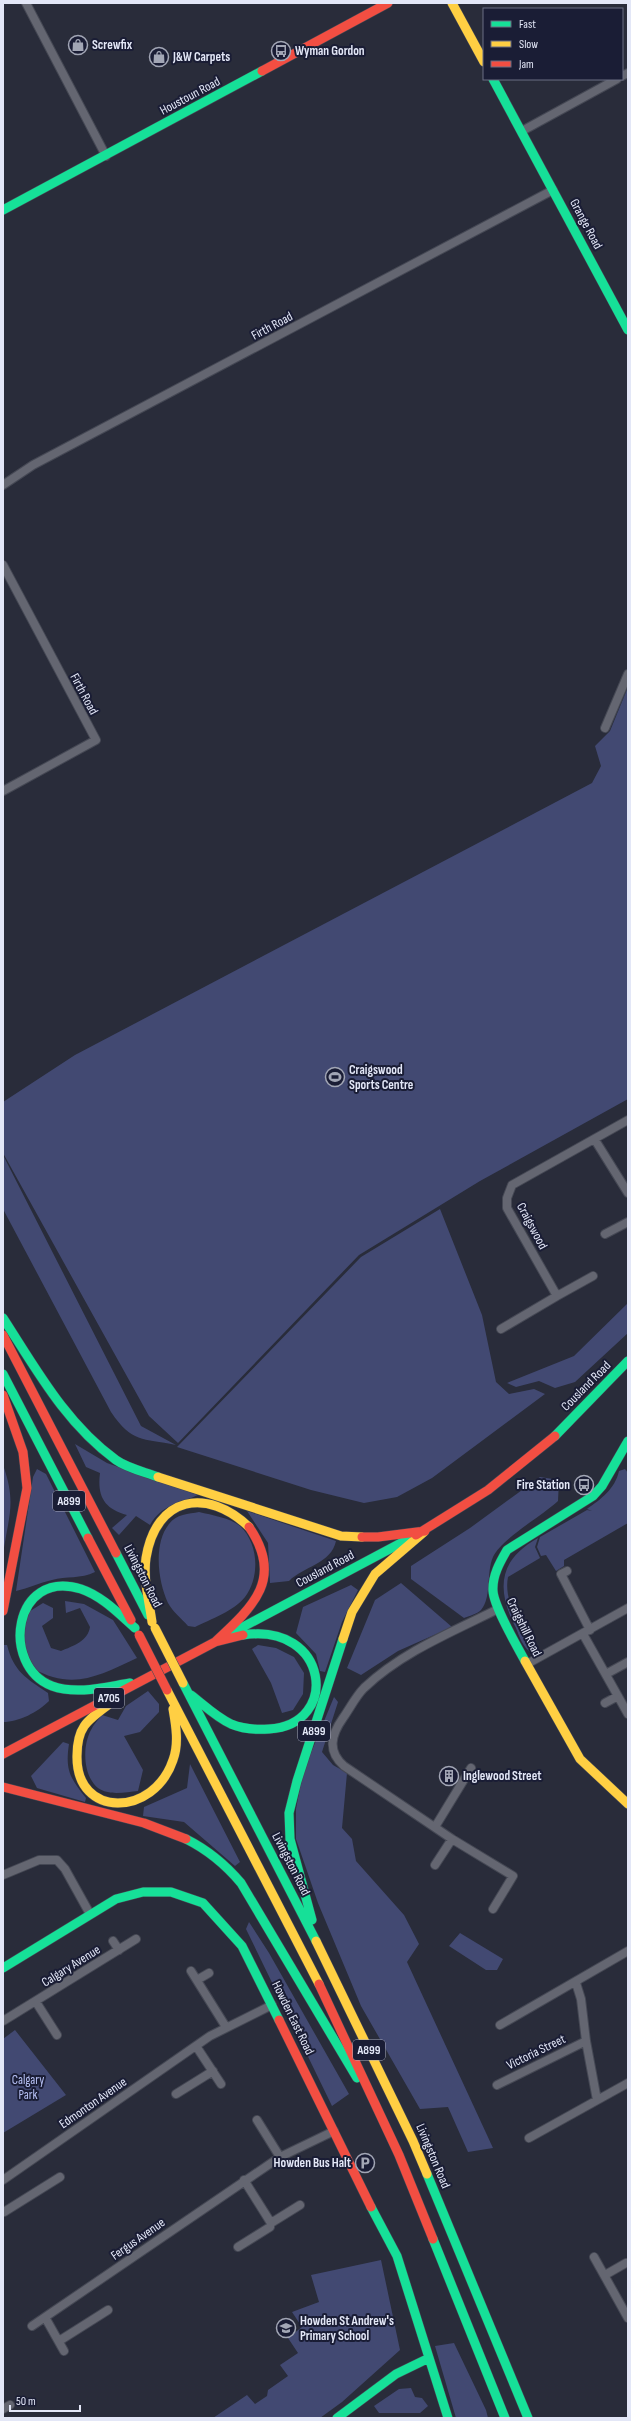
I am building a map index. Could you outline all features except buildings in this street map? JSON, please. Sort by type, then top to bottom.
[{"type":"main road","name":"Houstoun Road","points":[[3,210],[106,156],[388,3]]},
{"type":"main road","points":[[452,3],[483,60]]},
{"type":"main road","name":"Grange Road","points":[[494,80],[628,330]]},
{"type":"main road","points":[[3,1318],[57,1401],[80,1429],[117,1461],[177,1484],[341,1536],[378,1537],[425,1531]]},
{"type":"main road","name":"Livingston Road","points":[[3,1335],[325,1958],[413,2141],[528,2418]]},
{"type":"main road","name":"Cousland Road","points":[[3,1754],[425,1531],[487,1490],[530,1458],[628,1361]]},
{"type":"main road","name":"A899","points":[[3,1374],[327,2000],[378,2110],[457,2297],[505,2418]]},
{"type":"main road","points":[[3,1396],[18,1430],[27,1473],[27,1488],[3,1611]]},
{"type":"main road","name":"Craigshill Road","points":[[627,1444],[602,1486],[593,1496],[507,1550],[494,1576],[493,1591],[498,1609],[580,1759],[628,1804]]},
{"type":"main road","name":"A899","points":[[153,1625],[147,1578],[147,1551],[156,1529],[164,1515],[179,1507],[194,1503],[213,1503],[240,1517],[252,1527],[263,1548],[265,1565],[264,1580],[258,1596],[250,1608],[215,1642]]},
{"type":"main road","name":"A899","points":[[325,1958],[302,1889],[290,1839],[289,1813],[297,1781],[352,1612],[375,1574],[425,1531]]},
{"type":"main road","points":[[15,1612],[25,1598],[34,1592],[69,1586],[81,1589],[103,1600],[137,1632]]},
{"type":"main road","name":"A899","points":[[188,1693],[225,1721],[246,1729],[265,1731],[282,1730],[299,1721],[309,1711],[314,1701],[317,1677],[313,1660],[302,1646],[284,1637],[269,1634],[238,1636],[215,1642]]},
{"type":"main road","points":[[12,1648],[27,1668],[47,1684],[55,1687],[67,1689],[138,1683]]},
{"type":"main road","points":[[138,1683],[85,1723],[80,1733],[75,1759],[78,1773],[89,1792],[97,1798],[120,1804],[132,1804],[142,1801],[160,1787],[174,1761],[176,1741],[172,1700]]},
{"type":"main road","name":"A899","points":[[3,1788],[46,1796],[171,1833],[195,1843],[225,1865],[242,1887],[269,1929],[332,2041],[378,2110]]},
{"type":"main road","name":"Howden East Road","points":[[3,1968],[116,1899],[143,1892],[171,1892],[203,1903],[242,1946],[373,2212],[397,2256],[448,2418]]},
{"type":"main road","points":[[337,2418],[396,2374],[430,2358]]},
{"type":"street","points":[[26,3],[106,156]]},
{"type":"street","points":[[522,131],[615,80]]},
{"type":"street","name":"Firth Road","points":[[3,485],[34,464],[553,190]]},
{"type":"street","name":"Firth Road","points":[[3,565],[96,740],[3,791]]},
{"type":"street","points":[[605,728],[628,674]]},
{"type":"street","name":"Craigswood","points":[[557,1296],[507,1208],[507,1198],[512,1185],[595,1140],[628,1120]]},
{"type":"street","points":[[595,1140],[628,1193]]},
{"type":"street","points":[[605,1234],[628,1222]]},
{"type":"street","points":[[501,1329],[593,1276]]},
{"type":"street","points":[[567,1571],[561,1574],[606,1674],[628,1714]]},
{"type":"street","points":[[527,1664],[628,1608]]},
{"type":"street","points":[[493,1909],[513,1876],[452,1839],[344,1766],[335,1759],[332,1739],[335,1730],[363,1689],[393,1662],[498,1609]]},
{"type":"street","points":[[606,1674],[628,1662]]},
{"type":"street","points":[[605,1703],[618,1696]]},
{"type":"street","points":[[435,1827],[471,1768]]},
{"type":"street","points":[[436,1865],[452,1839]]},
{"type":"street","points":[[3,1875],[39,1860],[57,1860],[65,1869],[90,1914]]},
{"type":"street","name":"Calgary Avenue","points":[[3,2021],[136,1939]]},
{"type":"street","name":"Calgary Avenue","points":[[113,1941],[119,1950]]},
{"type":"street","points":[[500,2025],[576,1983],[628,1951]]},
{"type":"street","points":[[191,1971],[226,2026]]},
{"type":"street","points":[[197,1980],[209,1973]]},
{"type":"street","name":"Victoria Street","points":[[576,1983],[581,2000],[586,2041],[597,2100]]},
{"type":"street","name":"Calgary Avenue","points":[[36,2002],[57,2035]]},
{"type":"street","name":"Edmonton Avenue","points":[[3,2180],[226,2026],[272,2005]]},
{"type":"street","name":"Victoria Street","points":[[496,2085],[586,2041]]},
{"type":"street","points":[[196,2046],[221,2084]]},
{"type":"street","points":[[176,2094],[213,2071]]},
{"type":"street","points":[[529,2138],[628,2083]]},
{"type":"street","points":[[257,2120],[280,2157]]},
{"type":"street","name":"Fergus Avenue","points":[[32,2326],[46,2318],[244,2180],[280,2157],[334,2131]]},
{"type":"street","points":[[5,2213],[60,2177]]},
{"type":"street","points":[[244,2180],[271,2223]]},
{"type":"street","points":[[238,2247],[270,2227],[271,2223],[300,2206]]},
{"type":"street","points":[[594,2258],[628,2318]]},
{"type":"street","points":[[605,2275],[626,2263]]},
{"type":"street","points":[[59,2341],[108,2310]]},
{"type":"street","points":[[46,2318],[64,2350]]},
{"type":"green space","name":"Craigswood Sports Centre","points":[[628,687],[628,1099],[480,1181],[359,1255],[178,1443],[149,1416],[3,1153],[3,1102],[75,1055],[592,783],[601,766],[595,746],[610,731]]},
{"type":"green space","points":[[3,1155],[141,1426],[176,1445],[139,1438],[125,1429],[111,1412],[3,1209]]},
{"type":"green space","points":[[440,1209],[482,1315],[496,1382],[509,1394],[534,1389],[545,1394],[432,1478],[397,1497],[364,1503],[311,1490],[177,1447],[361,1257]]},
{"type":"green space","points":[[628,1303],[628,1333],[575,1382],[555,1388],[539,1381],[516,1387],[507,1383],[574,1356]]},
{"type":"green space","points":[[75,1444],[107,1463],[198,1495],[165,1509],[150,1525],[136,1516],[119,1535],[112,1528],[127,1515],[113,1509],[104,1500],[101,1495],[99,1481],[100,1473],[86,1467]]},
{"type":"green space","points":[[3,1465],[10,1490],[10,1510],[3,1555]]},
{"type":"green space","points":[[37,1469],[46,1474],[95,1572],[79,1577],[52,1580],[16,1591],[33,1477]]},
{"type":"green space","points":[[625,1469],[628,1473],[628,1523],[564,1560],[564,1566],[556,1571],[546,1555],[541,1556],[537,1547],[540,1537],[587,1510],[592,1511],[587,1509],[607,1493],[614,1483],[619,1471]]},
{"type":"green space","points":[[540,1477],[559,1480],[558,1501],[513,1535],[497,1550],[491,1563],[487,1598],[481,1610],[464,1618],[411,1579],[411,1566],[470,1528]]},
{"type":"green space","points":[[247,1511],[336,1541],[333,1549],[323,1560],[289,1581],[270,1583],[268,1543]]},
{"type":"green space","points":[[199,1512],[226,1519],[240,1526],[251,1542],[254,1551],[255,1570],[250,1589],[240,1602],[222,1614],[195,1627],[188,1626],[168,1603],[160,1574],[159,1552],[164,1532],[175,1518]]},
{"type":"green space","points":[[538,1538],[535,1547],[540,1558],[508,1577],[507,1586],[508,1596],[514,1614],[533,1649],[545,1651],[536,1653],[530,1652],[525,1647],[510,1614],[505,1601],[504,1577],[508,1566],[515,1556]]},
{"type":"green space","points":[[401,1583],[452,1627],[398,1651],[361,1675],[347,1668],[375,1600]]},
{"type":"green space","points":[[351,1585],[358,1590],[342,1622],[325,1672],[320,1671],[316,1654],[296,1633],[303,1607]]},
{"type":"green space","points":[[65,1601],[84,1604],[113,1620],[137,1658],[97,1675],[73,1680],[60,1679],[32,1668],[20,1629],[27,1613],[43,1603],[53,1608],[53,1618],[42,1626],[51,1648],[61,1651],[79,1642],[89,1632],[90,1627],[80,1608],[66,1613]]},
{"type":"green space","points":[[3,1645],[7,1645],[13,1662],[22,1674],[48,1693],[49,1701],[28,1716],[9,1722],[3,1722]]},
{"type":"green space","points":[[258,1645],[276,1648],[294,1657],[304,1673],[303,1694],[293,1710],[282,1713],[271,1683],[252,1649]]},
{"type":"green space","points":[[148,1691],[159,1704],[159,1712],[140,1732],[124,1736],[143,1770],[138,1791],[112,1793],[102,1790],[93,1783],[87,1769],[85,1752],[91,1730],[102,1715],[118,1720],[126,1706]]},
{"type":"green space","points":[[334,1697],[338,1702],[322,1752],[333,1765],[347,1773],[342,1828],[352,1839],[356,1861],[404,1915],[419,1944],[407,1962],[493,2148],[468,2152],[448,2107],[420,2109],[361,2006],[318,1903],[296,1839],[296,1809],[303,1772]]},
{"type":"green space","points":[[63,1742],[69,1744],[68,1767],[76,1785],[86,1798],[85,1802],[37,1788],[31,1776]]},
{"type":"green space","points":[[190,1764],[240,1862],[235,1866],[184,1822],[143,1816],[144,1807],[187,1788]]},
{"type":"green space","points":[[249,1922],[269,1953],[349,2094],[332,2106],[246,1929]]},
{"type":"green space","points":[[460,1933],[503,1959],[497,1970],[486,1970],[449,1946]]},
{"type":"green space","name":"Calgary Park","points":[[15,2030],[66,2095],[3,2133],[3,2039]]},
{"type":"green space","points":[[381,2260],[400,2350],[342,2402],[320,2418],[213,2418],[247,2395],[255,2404],[267,2396],[268,2390],[288,2376],[280,2365],[298,2353],[288,2338],[302,2327],[292,2312],[319,2302],[311,2275]]},
{"type":"green space","points":[[454,2343],[486,2410],[488,2418],[456,2418],[435,2346]]},
{"type":"green space","points":[[411,2388],[415,2397],[422,2398],[428,2406],[420,2413],[379,2413],[374,2406],[399,2389]]},
{"type":"traffic: fast","points":[[3,210],[262,71]]},
{"type":"traffic: fast","points":[[494,80],[628,330]]},
{"type":"traffic: fast","points":[[3,1318],[53,1395],[82,1430],[98,1446],[120,1463],[158,1477]]},
{"type":"traffic: fast","points":[[555,1436],[628,1361]]},
{"type":"traffic: fast","points":[[3,1374],[88,1538]]},
{"type":"traffic: fast","points":[[525,1661],[506,1626],[494,1598],[493,1585],[499,1564],[507,1550],[593,1496],[602,1486],[628,1441]]},
{"type":"traffic: fast","points":[[224,1637],[416,1535]]},
{"type":"traffic: fast","points":[[116,1553],[148,1615]]},
{"type":"traffic: fast","points":[[130,1683],[81,1690],[62,1689],[52,1686],[36,1675],[25,1659],[20,1641],[22,1622],[28,1605],[40,1592],[58,1586],[81,1589],[89,1592],[110,1606],[135,1628]]},
{"type":"traffic: fast","points":[[191,1695],[215,1714],[231,1724],[250,1729],[269,1729],[292,1723],[307,1711],[315,1694],[315,1676],[308,1658],[293,1644],[272,1635],[243,1635]]},
{"type":"traffic: fast","points":[[312,1920],[290,1839],[289,1813],[297,1781],[343,1639]]},
{"type":"traffic: fast","points":[[183,1683],[316,1941]]},
{"type":"traffic: fast","points":[[186,1839],[216,1858],[241,1883],[357,2078]]},
{"type":"traffic: fast","points":[[3,1968],[116,1899],[143,1892],[171,1892],[203,1903],[242,1946],[279,2020]]},
{"type":"traffic: fast","points":[[427,2174],[528,2418]]},
{"type":"traffic: fast","points":[[371,2207],[397,2256],[448,2418]]},
{"type":"traffic: fast","points":[[433,2239],[505,2418]]},
{"type":"traffic: fast","points":[[337,2418],[396,2374],[429,2358]]},
{"type":"traffic: slow","points":[[452,3],[483,60]]},
{"type":"traffic: slow","points":[[158,1477],[341,1536],[362,1537]]},
{"type":"traffic: slow","points":[[152,1622],[145,1566],[152,1537],[160,1521],[172,1510],[186,1504],[201,1503],[217,1506],[233,1514],[249,1527]]},
{"type":"traffic: slow","points":[[343,1639],[352,1612],[375,1574],[424,1532]]},
{"type":"traffic: slow","points":[[155,1628],[183,1683]]},
{"type":"traffic: slow","points":[[525,1661],[580,1759],[628,1804]]},
{"type":"traffic: slow","points":[[167,1690],[319,1984]]},
{"type":"traffic: slow","points":[[108,1705],[84,1726],[77,1746],[77,1756],[80,1777],[89,1791],[102,1800],[118,1803],[134,1800],[150,1792],[163,1779],[173,1760],[176,1748],[176,1728],[173,1709]]},
{"type":"traffic: slow","points":[[316,1941],[413,2141],[427,2174]]},
{"type":"traffic: jam","points":[[262,71],[388,3]]},
{"type":"traffic: jam","points":[[3,1335],[116,1553]]},
{"type":"traffic: jam","points":[[3,1395],[23,1452],[27,1488],[3,1611]]},
{"type":"traffic: jam","points":[[416,1535],[488,1490],[555,1436]]},
{"type":"traffic: jam","points":[[216,1641],[242,1616],[260,1590],[264,1576],[264,1561],[259,1545],[249,1527]]},
{"type":"traffic: jam","points":[[362,1537],[378,1537],[425,1531]]},
{"type":"traffic: jam","points":[[88,1538],[131,1620]]},
{"type":"traffic: jam","points":[[139,1635],[167,1690]]},
{"type":"traffic: jam","points":[[3,1754],[215,1642],[243,1635]]},
{"type":"traffic: jam","points":[[3,1787],[144,1823],[186,1839]]},
{"type":"traffic: jam","points":[[319,1984],[399,2155],[433,2239]]},
{"type":"traffic: jam","points":[[279,2020],[371,2207]]},
{"type":"place","name":"Screwfix","points":[[78,45]]},
{"type":"place","name":"Wyman Gordon","points":[[281,51]]},
{"type":"place","name":"J&W Carpets","points":[[159,57]]},
{"type":"place","name":"Craigswood Sports Centre","points":[[335,1077]]},
{"type":"place","name":"Fire Station","points":[[584,1485]]},
{"type":"place","name":"Inglewood Street","points":[[449,1776]]},
{"type":"place","name":"Howden Bus Halt","points":[[365,2163]]},
{"type":"place","name":"Howden St Andrew's Primary School","points":[[286,2328]]}]
